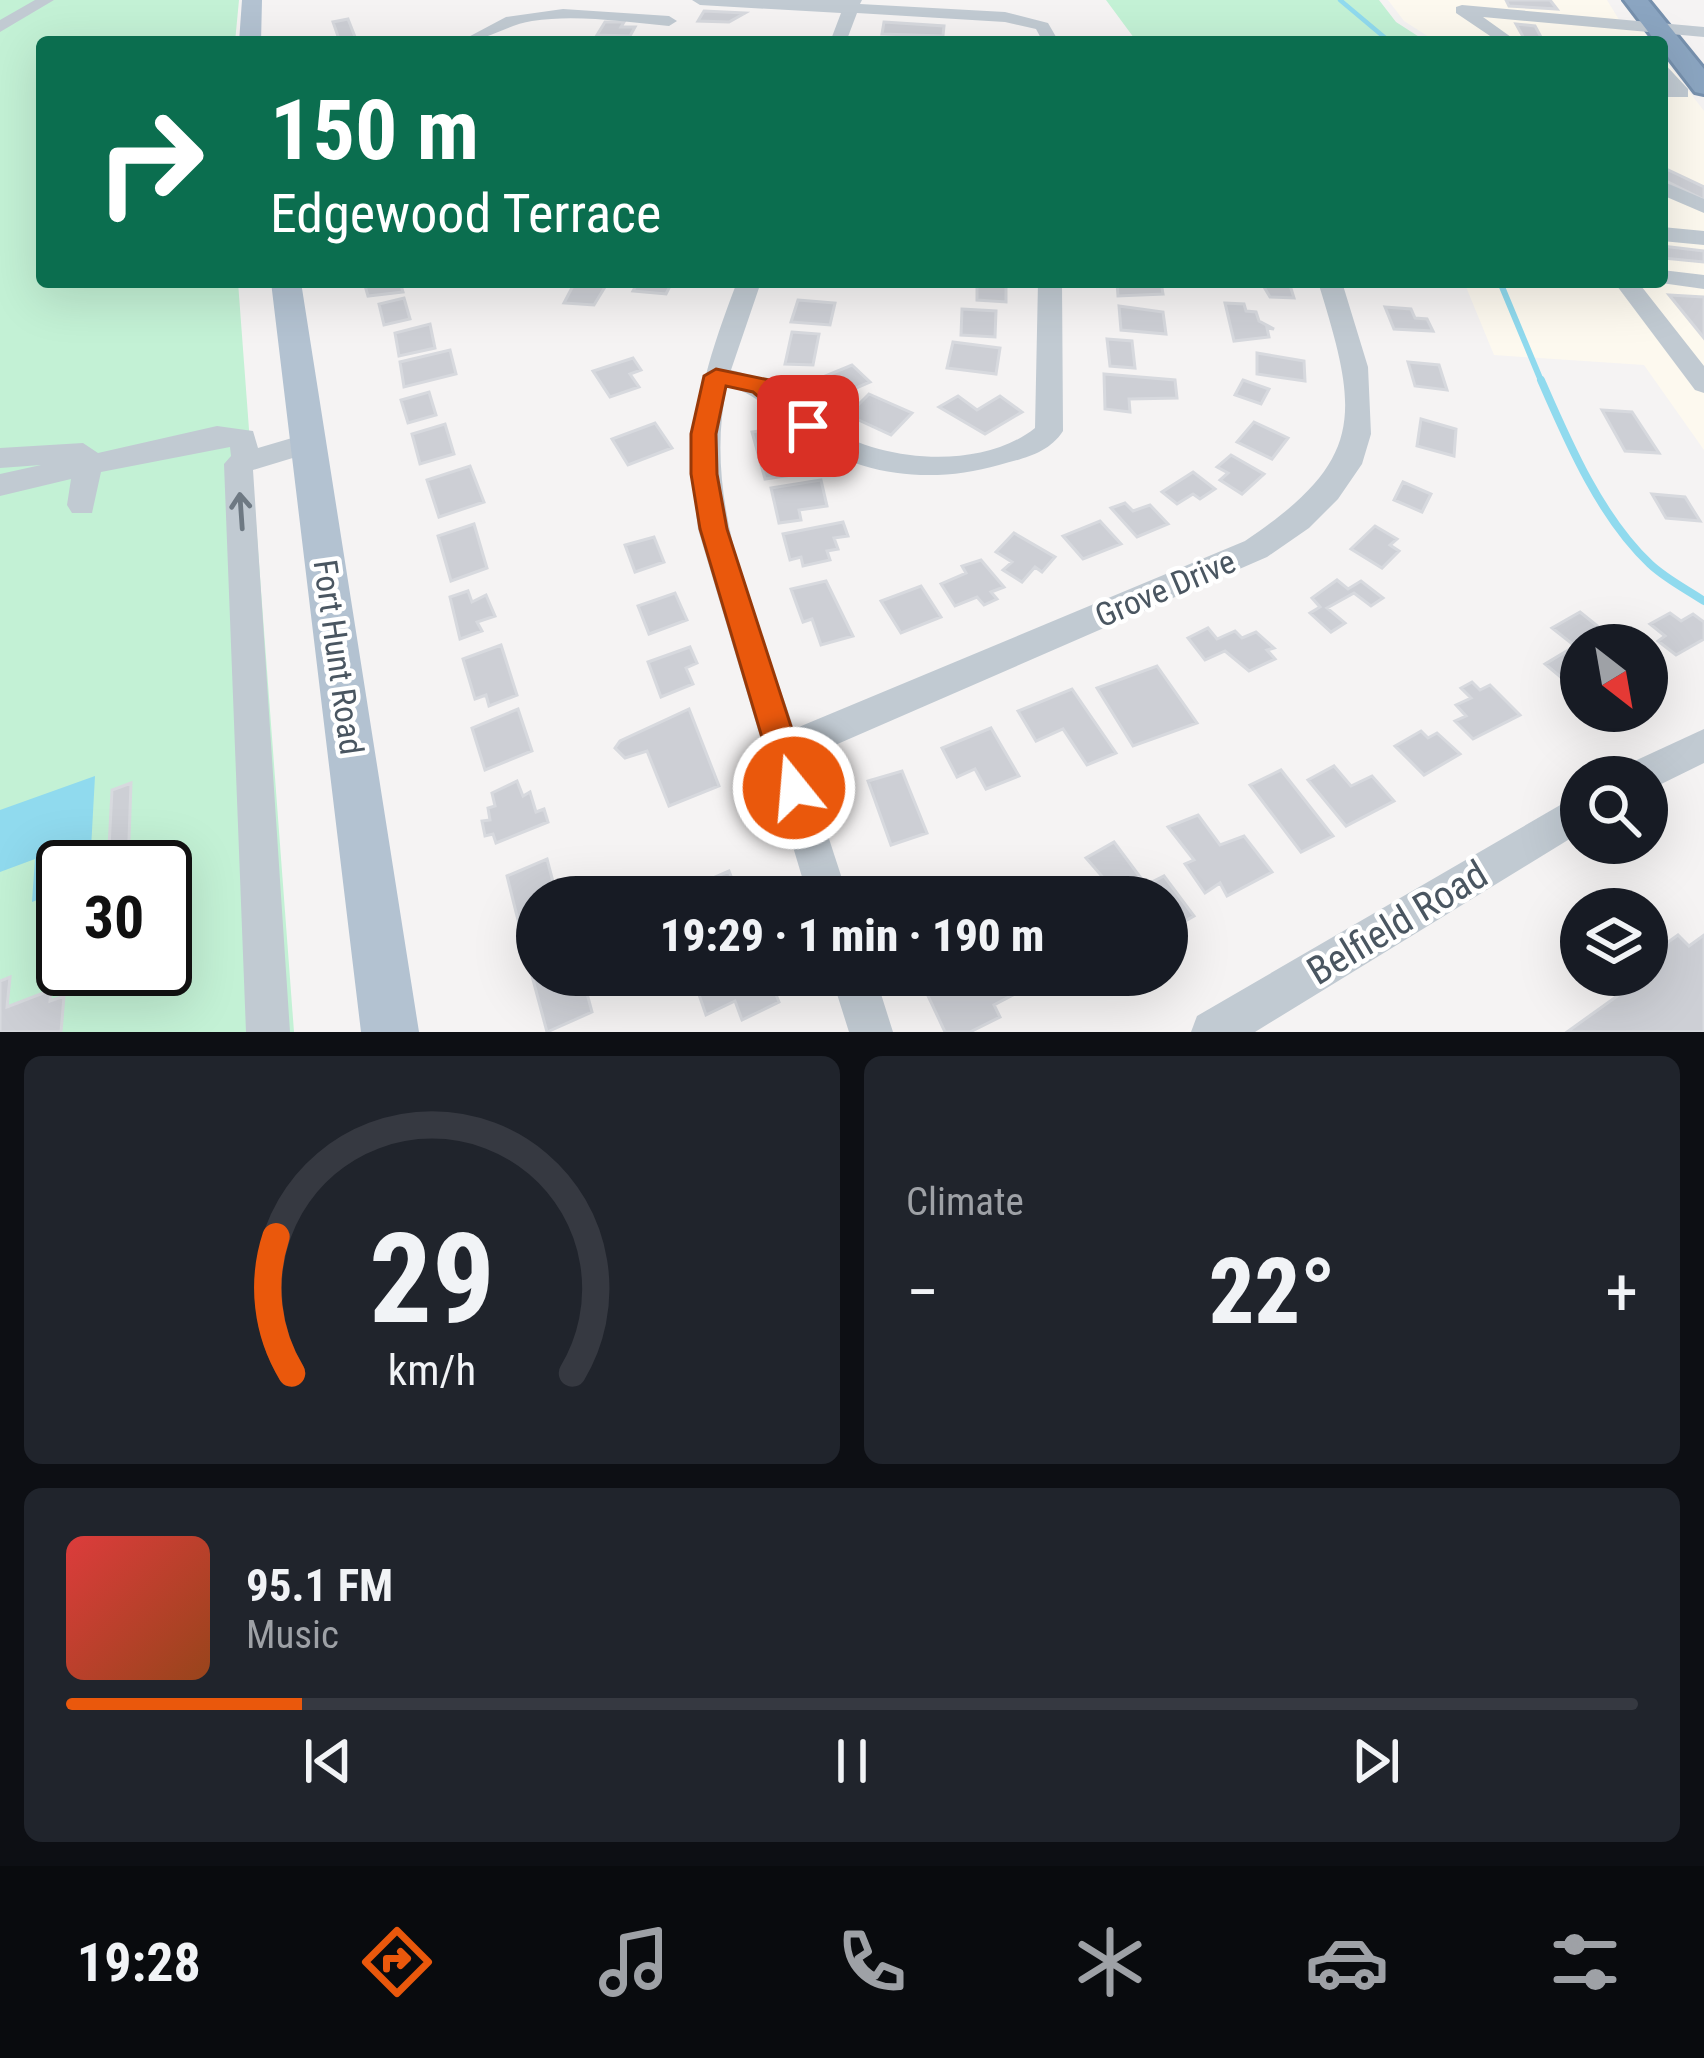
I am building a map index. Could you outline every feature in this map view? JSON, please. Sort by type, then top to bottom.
[{"type":"highway","points":[[1667,0],[1693,68]]},
{"type":"highway","points":[[1605,21],[1628,15],[1641,22]]},
{"type":"highway","points":[[1668,46],[1693,68]]},
{"type":"main road","points":[[250,36],[252,0]]},
{"type":"main road","name":"Fort Hunt Road","points":[[287,288],[390,1032]]},
{"type":"street","points":[[0,27],[46,0]]},
{"type":"street","points":[[700,0],[1006,8],[1042,26],[1048,36]]},
{"type":"street","points":[[840,36],[852,4]]},
{"type":"street","points":[[475,36],[498,19],[548,7],[673,16],[659,36]]},
{"type":"street","points":[[1501,36],[1462,10],[1605,21]]},
{"type":"street","points":[[1668,46],[1693,68]]},
{"type":"street","points":[[1668,190],[1704,207]]},
{"type":"street","points":[[1668,235],[1704,238]]},
{"type":"street","points":[[1668,278],[1704,282]]},
{"type":"street","points":[[747,288],[716,376],[703,434],[710,511],[822,876]]},
{"type":"street","points":[[716,376],[761,385],[820,435],[869,458],[926,466],[988,458],[1033,445],[1048,431],[1050,288]]},
{"type":"street","name":"Grove Drive","points":[[783,751],[1256,549],[1312,510],[1347,463],[1362,416],[1360,375],[1332,288]]},
{"type":"street","points":[[1631,288],[1704,384]]},
{"type":"street","points":[[0,484],[233,436],[243,438],[243,559],[268,1032]]},
{"type":"street","points":[[242,462],[309,443]]},
{"type":"street","points":[[0,458],[72,451],[87,456],[82,505]]},
{"type":"street","points":[[1668,763],[1704,745]]},
{"type":"street","name":"Belfield Road","points":[[1213,1032],[1560,825]]},
{"type":"street","points":[[860,996],[871,1032]]},
{"type":"shaded area","points":[[1388,0],[1607,0],[1621,23],[1638,24],[1647,36],[1428,36],[1404,21]]},
{"type":"shaded area","points":[[1668,64],[1704,111],[1704,450],[1644,365],[1494,355],[1466,288],[1668,288]]},
{"type":"green space","points":[[0,0],[239,0],[236,36],[36,36],[36,288],[238,288],[294,1032],[0,1032]]},
{"type":"green space","points":[[1106,0],[1379,0],[1396,22],[1418,36],[1133,36]]},
{"type":"water","points":[[95,776],[91,840],[36,840],[36,900],[32,902],[35,859],[0,872],[0,810]]},
{"type":"building","points":[[1506,0],[1550,0],[1557,9],[1509,6]]},
{"type":"building","points":[[704,11],[745,13],[729,22],[698,21]]},
{"type":"building","points":[[348,19],[355,36],[338,36],[333,22]]},
{"type":"building","points":[[605,22],[635,27],[630,36],[597,35]]},
{"type":"building","points":[[884,22],[944,26],[943,36],[882,34]]},
{"type":"building","points":[[1516,24],[1535,26],[1540,36],[1523,36]]},
{"type":"building","points":[[1668,170],[1704,187],[1704,200],[1668,182]]},
{"type":"building","points":[[1668,247],[1704,251],[1704,262],[1668,259]]},
{"type":"building","points":[[366,288],[402,288],[403,292],[368,296]]},
{"type":"building","points":[[572,288],[604,288],[594,305],[564,303]]},
{"type":"building","points":[[635,288],[669,288],[666,294]]},
{"type":"building","points":[[977,288],[1006,288],[1006,302],[977,300]]},
{"type":"building","points":[[1117,288],[1162,288],[1163,294],[1118,296]]},
{"type":"building","points":[[1265,288],[1291,288],[1294,298],[1270,297]]},
{"type":"building","points":[[1669,295],[1704,297],[1704,338]]},
{"type":"building","points":[[404,298],[410,319],[384,325],[379,304]]},
{"type":"building","points":[[798,300],[835,303],[830,325],[791,322]]},
{"type":"building","points":[[1225,303],[1244,304],[1246,311],[1256,312],[1259,321],[1274,329],[1267,328],[1269,337],[1234,341]]},
{"type":"building","points":[[1119,306],[1163,312],[1166,334],[1121,330]]},
{"type":"building","points":[[1385,307],[1411,309],[1415,318],[1427,319],[1433,331],[1394,329]]},
{"type":"building","points":[[962,309],[996,311],[995,337],[961,335]]},
{"type":"building","points":[[430,324],[435,348],[399,356],[395,333]]},
{"type":"building","points":[[792,332],[819,334],[813,365],[785,364]]},
{"type":"building","points":[[1107,339],[1132,341],[1135,368],[1110,366]]},
{"type":"building","points":[[953,342],[1000,348],[996,374],[947,368]]},
{"type":"building","points":[[450,350],[456,374],[404,387],[400,362]]},
{"type":"building","points":[[1257,353],[1304,361],[1305,381],[1257,374]]},
{"type":"building","points":[[633,358],[641,370],[630,374],[639,387],[610,397],[593,371]]},
{"type":"building","points":[[1408,362],[1439,365],[1447,390],[1415,386]]},
{"type":"building","points":[[852,365],[870,382],[831,399],[813,381]]},
{"type":"building","points":[[1104,374],[1175,380],[1177,398],[1129,399],[1130,412],[1105,409]]},
{"type":"building","points":[[1243,380],[1269,389],[1261,404],[1235,395]]},
{"type":"building","points":[[429,392],[436,415],[408,423],[401,400]]},
{"type":"building","points":[[869,394],[912,413],[891,435],[848,415]]},
{"type":"building","points":[[958,396],[977,410],[1000,396],[1022,412],[985,434],[939,407]]},
{"type":"building","points":[[1602,410],[1632,412],[1659,453],[1625,451]]},
{"type":"building","points":[[1421,419],[1456,429],[1454,456],[1417,446]]},
{"type":"building","points":[[1254,422],[1288,438],[1272,459],[1237,442]]},
{"type":"building","points":[[655,423],[672,448],[628,465],[612,439]]},
{"type":"building","points":[[445,424],[454,454],[420,464],[412,434]]},
{"type":"building","points":[[781,428],[783,440],[789,437],[794,463],[803,462],[805,473],[765,479],[752,432]]},
{"type":"building","points":[[1231,455],[1264,474],[1242,494],[1220,480],[1228,473],[1217,467]]},
{"type":"building","points":[[470,466],[484,502],[439,517],[427,480]]},
{"type":"building","points":[[1193,472],[1215,489],[1200,499],[1193,494],[1177,504],[1162,492]]},
{"type":"building","points":[[821,480],[827,506],[799,510],[801,520],[779,523],[771,488]]},
{"type":"building","points":[[1403,482],[1431,494],[1422,512],[1394,500]]},
{"type":"building","points":[[1652,494],[1685,497],[1700,521],[1666,518]]},
{"type":"building","points":[[1125,503],[1133,511],[1150,505],[1168,524],[1137,537],[1111,508]]},
{"type":"building","points":[[1100,521],[1121,544],[1083,559],[1063,536]]},
{"type":"building","points":[[843,522],[848,536],[834,538],[838,549],[827,551],[830,560],[803,566],[801,557],[790,560],[783,534]]},
{"type":"building","points":[[474,524],[487,568],[451,581],[438,536]]},
{"type":"building","points":[[1375,526],[1397,539],[1390,545],[1399,551],[1382,568],[1351,549]]},
{"type":"building","points":[[1014,533],[1055,557],[1042,572],[1035,567],[1022,582],[1003,570],[1012,562],[996,552]]},
{"type":"building","points":[[654,537],[664,562],[635,572],[625,545]]},
{"type":"building","points":[[981,560],[1004,587],[991,592],[997,599],[984,605],[977,597],[955,606],[941,584],[966,573],[962,566]]},
{"type":"building","points":[[1337,580],[1348,589],[1361,581],[1383,598],[1371,606],[1354,593],[1327,608],[1345,623],[1331,632],[1310,613],[1320,607],[1312,598]]},
{"type":"building","points":[[826,581],[853,636],[821,645],[812,619],[803,622],[791,589]]},
{"type":"building","points":[[921,586],[941,617],[901,633],[881,601]]},
{"type":"building","points":[[468,591],[472,602],[486,595],[495,616],[477,622],[482,631],[460,639],[450,597]]},
{"type":"building","points":[[675,593],[687,620],[649,634],[638,606]]},
{"type":"building","points":[[1580,612],[1595,624],[1560,624],[1560,634],[1552,628]]},
{"type":"building","points":[[1670,613],[1681,621],[1693,614],[1704,622],[1704,639],[1676,655],[1668,649],[1668,624],[1650,624]]},
{"type":"building","points":[[1208,628],[1217,639],[1235,631],[1242,638],[1256,632],[1274,648],[1267,650],[1275,659],[1249,671],[1225,651],[1205,660],[1188,638]]},
{"type":"building","points":[[501,645],[517,695],[489,706],[486,695],[475,699],[463,659]]},
{"type":"building","points":[[690,647],[697,663],[686,668],[693,684],[661,697],[648,662]]},
{"type":"building","points":[[1560,655],[1560,676],[1545,664]]},
{"type":"building","points":[[1157,666],[1197,723],[1133,746],[1097,688]]},
{"type":"building","points":[[1472,682],[1480,690],[1490,685],[1520,715],[1473,739],[1455,721],[1466,716],[1456,705],[1471,698],[1461,688]]},
{"type":"building","points":[[1072,689],[1116,753],[1087,765],[1063,729],[1036,741],[1018,711]]},
{"type":"building","points":[[518,709],[532,751],[485,770],[472,728]]},
{"type":"building","points":[[689,709],[719,786],[669,806],[647,751],[625,758],[615,748],[620,741]]},
{"type":"building","points":[[991,728],[1019,776],[986,789],[975,769],[957,777],[942,748]]},
{"type":"building","points":[[1421,731],[1428,738],[1437,733],[1460,754],[1424,775],[1395,746]]},
{"type":"building","points":[[1334,766],[1351,786],[1372,776],[1394,801],[1346,826],[1308,780]]},
{"type":"building","points":[[1281,770],[1333,836],[1301,852],[1250,785]]},
{"type":"building","points":[[902,771],[927,833],[891,845],[868,781]]},
{"type":"building","points":[[517,781],[523,796],[530,792],[536,812],[544,809],[548,822],[496,843],[493,834],[485,836],[482,821],[490,820],[488,808],[495,806],[492,793]]},
{"type":"building","points":[[131,783],[129,840],[109,840],[112,790]]},
{"type":"building","points":[[1198,815],[1220,845],[1244,836],[1272,872],[1227,896],[1220,883],[1205,893],[1185,864],[1194,860],[1168,827]]},
{"type":"building","points":[[1114,842],[1139,876],[1102,876],[1086,858]]},
{"type":"building","points":[[547,859],[551,876],[516,876],[516,912],[507,876]]},
{"type":"building","points":[[1678,935],[1689,946],[1704,935],[1704,1032],[1567,1032],[1617,996],[1668,996],[1668,942]]},
{"type":"building","points":[[10,977],[7,1007],[36,996],[50,996],[50,1001],[64,996],[61,1032],[0,1032],[0,981]]},
{"type":"building","points":[[537,996],[588,996],[592,1012],[547,1032]]},
{"type":"building","points":[[699,996],[777,996],[779,1002],[742,1020],[735,1001],[706,1015]]},
{"type":"building","points":[[928,996],[1011,996],[994,1005],[1000,1017],[970,1032],[945,1032]]},
{"type":"waterway","points":[[1340,0],[1383,36]]},
{"type":"waterway","points":[[1502,288],[1542,383]]},
{"type":"waterway","points":[[1541,380],[1587,478],[1616,524],[1656,569],[1704,601]]},
{"type":"route","points":[[794,788],[713,529],[703,434],[716,376],[761,385],[808,426]]}]
